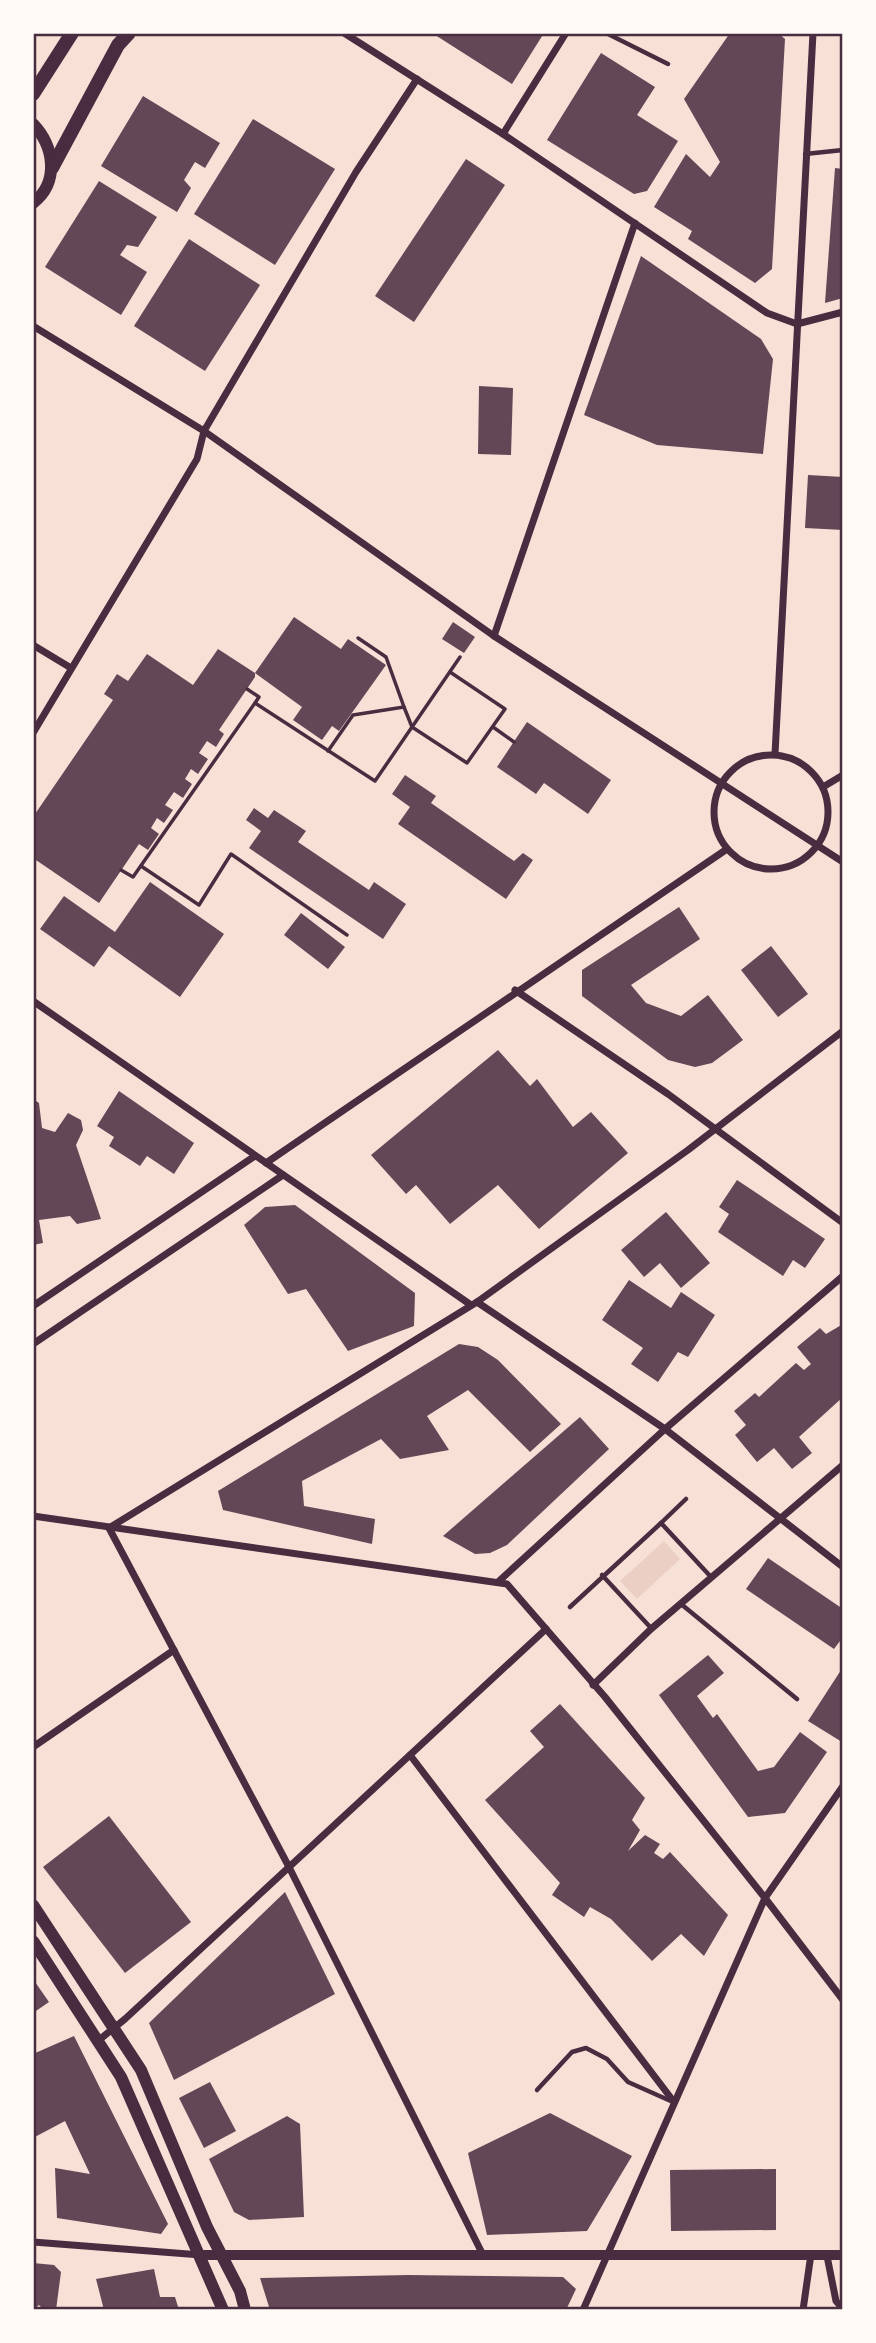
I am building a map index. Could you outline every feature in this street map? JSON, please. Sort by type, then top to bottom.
[{"type":"highway","points":[[33,93],[72,33]]},
{"type":"highway","points":[[52,169],[106,68],[129,33]]},
{"type":"main road","points":[[33,124],[49,147],[52,169],[34,206]]},
{"type":"main road","points":[[33,1905],[141,2070],[220,2255],[240,2291],[245,2310]]},
{"type":"main road","points":[[33,1941],[121,2077],[202,2255],[223,2310]]},
{"type":"street","points":[[344,33],[503,134],[767,313],[797,324],[843,312]]},
{"type":"street","points":[[503,134],[566,33]]},
{"type":"street","points":[[775,754],[813,33]]},
{"type":"street","points":[[33,733],[197,459],[204,431],[356,172],[417,79]]},
{"type":"street","points":[[494,636],[635,223]]},
{"type":"street","points":[[33,326],[204,431],[494,636],[843,862]]},
{"type":"street","points":[[33,645],[71,668]]},
{"type":"street","points":[[775,754],[794,759],[811,771],[823,787],[829,817],[818,846],[806,859],[789,867],[771,870],[753,867],[737,859],[716,831],[713,814],[715,797],[722,782],[745,761],[775,754]]},
{"type":"street","points":[[823,787],[843,775]]},
{"type":"street","points":[[266,1163],[515,990],[727,849]]},
{"type":"street","points":[[515,990],[715,1128],[843,1223]]},
{"type":"street","points":[[33,1001],[283,1175],[666,1429],[843,1567]]},
{"type":"street","points":[[109,1528],[474,1304],[843,1031]]},
{"type":"street","points":[[33,1306],[255,1156]]},
{"type":"street","points":[[33,1344],[283,1175]]},
{"type":"street","points":[[498,1582],[666,1429],[843,1276]]},
{"type":"street","points":[[593,1685],[651,1629],[843,1465]]},
{"type":"street","points":[[33,1516],[498,1582],[513,1588],[765,1898],[843,2000]]},
{"type":"street","points":[[109,1528],[289,1867],[482,2253]]},
{"type":"street","points":[[99,2040],[546,1629]]},
{"type":"street","points":[[33,1747],[174,1650]]},
{"type":"street","points":[[410,1755],[674,2102]]},
{"type":"street","points":[[583,2310],[765,1898],[843,1786]]},
{"type":"street","points":[[33,2242],[202,2255],[843,2255]]},
{"type":"street","points":[[803,2310],[811,2253]]},
{"type":"street","points":[[827,2256],[836,2301],[843,2309]]},
{"type":"lane","points":[[606,33],[668,64]]},
{"type":"lane","points":[[805,154],[843,150]]},
{"type":"lane","points":[[570,1607],[686,1499]]},
{"type":"lane","points":[[661,1523],[711,1577]]},
{"type":"lane","points":[[603,1576],[651,1629]]},
{"type":"lane","points":[[680,1604],[797,1699]]},
{"type":"lane","points":[[537,2090],[572,2052],[586,2048],[607,2059],[628,2082],[674,2102]]},
{"type":"path","points":[[358,638],[386,657],[412,727],[467,763],[505,709],[450,672]]},
{"type":"path","points":[[255,702],[375,781],[460,657]]},
{"type":"path","points":[[121,870],[133,877],[141,866],[259,696],[247,689]]},
{"type":"path","points":[[328,751],[353,715],[404,707]]},
{"type":"path","points":[[493,727],[514,742]]},
{"type":"path","points":[[141,866],[199,905],[231,854],[347,935]]},
{"type":"shaded area","points":[[664,1541],[680,1559],[637,1599],[620,1581]]},
{"type":"building","points":[[432,33],[544,33],[512,84]]},
{"type":"building","points":[[730,33],[778,33],[785,39],[772,269],[755,283],[688,239],[692,231],[654,207],[686,154],[710,177],[720,162],[684,99]]},
{"type":"building","points":[[601,53],[655,87],[637,115],[678,141],[647,191],[634,194],[547,140]]},
{"type":"building","points":[[143,96],[220,143],[205,168],[195,162],[184,180],[191,188],[177,212],[101,166]]},
{"type":"building","points":[[253,119],[335,169],[275,265],[194,214]]},
{"type":"building","points":[[466,159],[505,185],[414,322],[375,296]]},
{"type":"building","points":[[835,168],[843,169],[843,298],[825,303]]},
{"type":"building","points":[[99,181],[157,217],[138,247],[127,245],[120,255],[147,272],[121,315],[45,267]]},
{"type":"building","points":[[189,239],[260,285],[205,371],[134,326]]},
{"type":"building","points":[[641,256],[761,339],[773,359],[763,454],[657,445],[584,415]]},
{"type":"building","points":[[479,386],[513,388],[511,455],[478,454]]},
{"type":"building","points":[[808,475],[843,477],[843,530],[805,528]]},
{"type":"building","points":[[294,617],[341,649],[348,639],[386,665],[339,731],[332,726],[322,740],[293,720],[302,707],[255,673]]},
{"type":"building","points":[[453,622],[475,637],[464,653],[442,639]]},
{"type":"building","points":[[218,649],[255,673],[255,677],[219,730],[224,734],[216,747],[207,741],[199,753],[208,759],[198,774],[191,769],[185,779],[192,784],[183,798],[174,792],[165,805],[173,810],[164,823],[157,818],[151,828],[159,834],[148,850],[139,844],[99,903],[33,858],[33,817],[113,700],[104,694],[117,674],[128,681],[147,654],[193,685]]},
{"type":"building","points":[[527,722],[611,780],[588,814],[544,783],[536,794],[497,767]]},
{"type":"building","points":[[405,775],[436,796],[431,803],[514,861],[523,853],[533,860],[506,899],[398,824],[410,807],[392,794]]},
{"type":"building","points":[[254,808],[268,818],[274,810],[306,831],[298,842],[369,890],[374,882],[406,904],[383,939],[249,848],[261,831],[246,820]]},
{"type":"building","points":[[150,882],[224,934],[180,997],[109,946],[94,967],[40,929],[64,896],[115,932]]},
{"type":"building","points":[[679,907],[700,939],[631,985],[646,1003],[681,1016],[708,995],[743,1040],[712,1063],[695,1067],[668,1060],[582,996],[582,970]]},
{"type":"building","points":[[301,913],[345,947],[328,969],[284,935]]},
{"type":"building","points":[[771,946],[808,994],[778,1017],[741,970]]},
{"type":"building","points":[[498,1050],[530,1086],[537,1079],[573,1127],[591,1112],[628,1153],[539,1229],[498,1185],[450,1224],[416,1185],[406,1194],[371,1155]]},
{"type":"building","points":[[119,1091],[194,1143],[174,1174],[147,1156],[140,1166],[109,1146],[114,1137],[97,1126]]},
{"type":"building","points":[[33,1099],[39,1103],[42,1128],[55,1132],[68,1113],[81,1120],[83,1130],[76,1145],[101,1219],[77,1224],[70,1216],[39,1220],[43,1243],[33,1245]]},
{"type":"building","points":[[737,1180],[825,1239],[805,1268],[793,1260],[783,1276],[718,1232],[729,1214],[719,1207]]},
{"type":"building","points":[[295,1205],[415,1293],[414,1326],[348,1351],[306,1289],[288,1294],[244,1225],[265,1207]]},
{"type":"building","points":[[666,1212],[710,1263],[681,1288],[660,1263],[644,1277],[621,1250]]},
{"type":"building","points":[[629,1280],[671,1308],[681,1292],[715,1315],[688,1357],[678,1352],[658,1382],[631,1364],[643,1348],[602,1320]]},
{"type":"building","points":[[843,1324],[843,1397],[799,1437],[812,1453],[792,1469],[774,1448],[757,1462],[735,1435],[746,1425],[734,1411],[755,1393],[759,1397],[796,1363],[804,1370],[811,1364],[797,1347],[820,1328],[826,1334]]},
{"type":"building","points":[[459,1344],[478,1347],[498,1360],[561,1424],[530,1452],[468,1390],[427,1416],[449,1450],[400,1459],[381,1439],[302,1481],[304,1506],[375,1519],[372,1544],[223,1510],[218,1491]]},
{"type":"building","points":[[580,1417],[609,1449],[507,1545],[490,1553],[475,1554],[443,1536]]},
{"type":"building","points":[[768,1558],[843,1609],[843,1637],[834,1649],[746,1589]]},
{"type":"building","points":[[708,1655],[724,1673],[697,1696],[713,1718],[717,1714],[758,1771],[774,1767],[800,1732],[827,1752],[785,1813],[748,1817],[659,1695]]},
{"type":"building","points":[[843,1667],[843,1740],[842,1742],[808,1721]]},
{"type":"building","points":[[560,1704],[645,1798],[632,1820],[640,1830],[628,1851],[645,1835],[660,1844],[654,1853],[663,1859],[670,1852],[728,1915],[704,1956],[681,1934],[652,1961],[611,1919],[590,1907],[584,1917],[552,1895],[560,1883],[485,1800],[544,1747],[530,1731]]},
{"type":"building","points":[[109,1816],[191,1922],[125,1973],[43,1867]]},
{"type":"building","points":[[285,1892],[335,1994],[174,2080],[149,2023]]},
{"type":"building","points":[[33,1979],[49,2002],[33,2013]]},
{"type":"building","points":[[74,2036],[168,2224],[161,2234],[57,2218],[55,2168],[90,2174],[65,2121],[33,2138],[33,2054]]},
{"type":"building","points":[[210,2082],[236,2131],[204,2148],[179,2098]]},
{"type":"building","points":[[550,2113],[632,2156],[587,2231],[487,2235],[468,2153]]},
{"type":"building","points":[[287,2116],[300,2124],[304,2217],[249,2220],[234,2212],[209,2159]]},
{"type":"building","points":[[776,2169],[776,2230],[671,2231],[670,2170]]},
{"type":"building","points":[[33,2263],[54,2265],[61,2272],[56,2310],[43,2309],[39,2305],[33,2310]]},
{"type":"building","points":[[154,2269],[160,2297],[175,2297],[179,2310],[104,2310],[96,2279]]},
{"type":"building","points":[[408,2275],[563,2277],[576,2289],[566,2310],[270,2310],[260,2278]]}]
